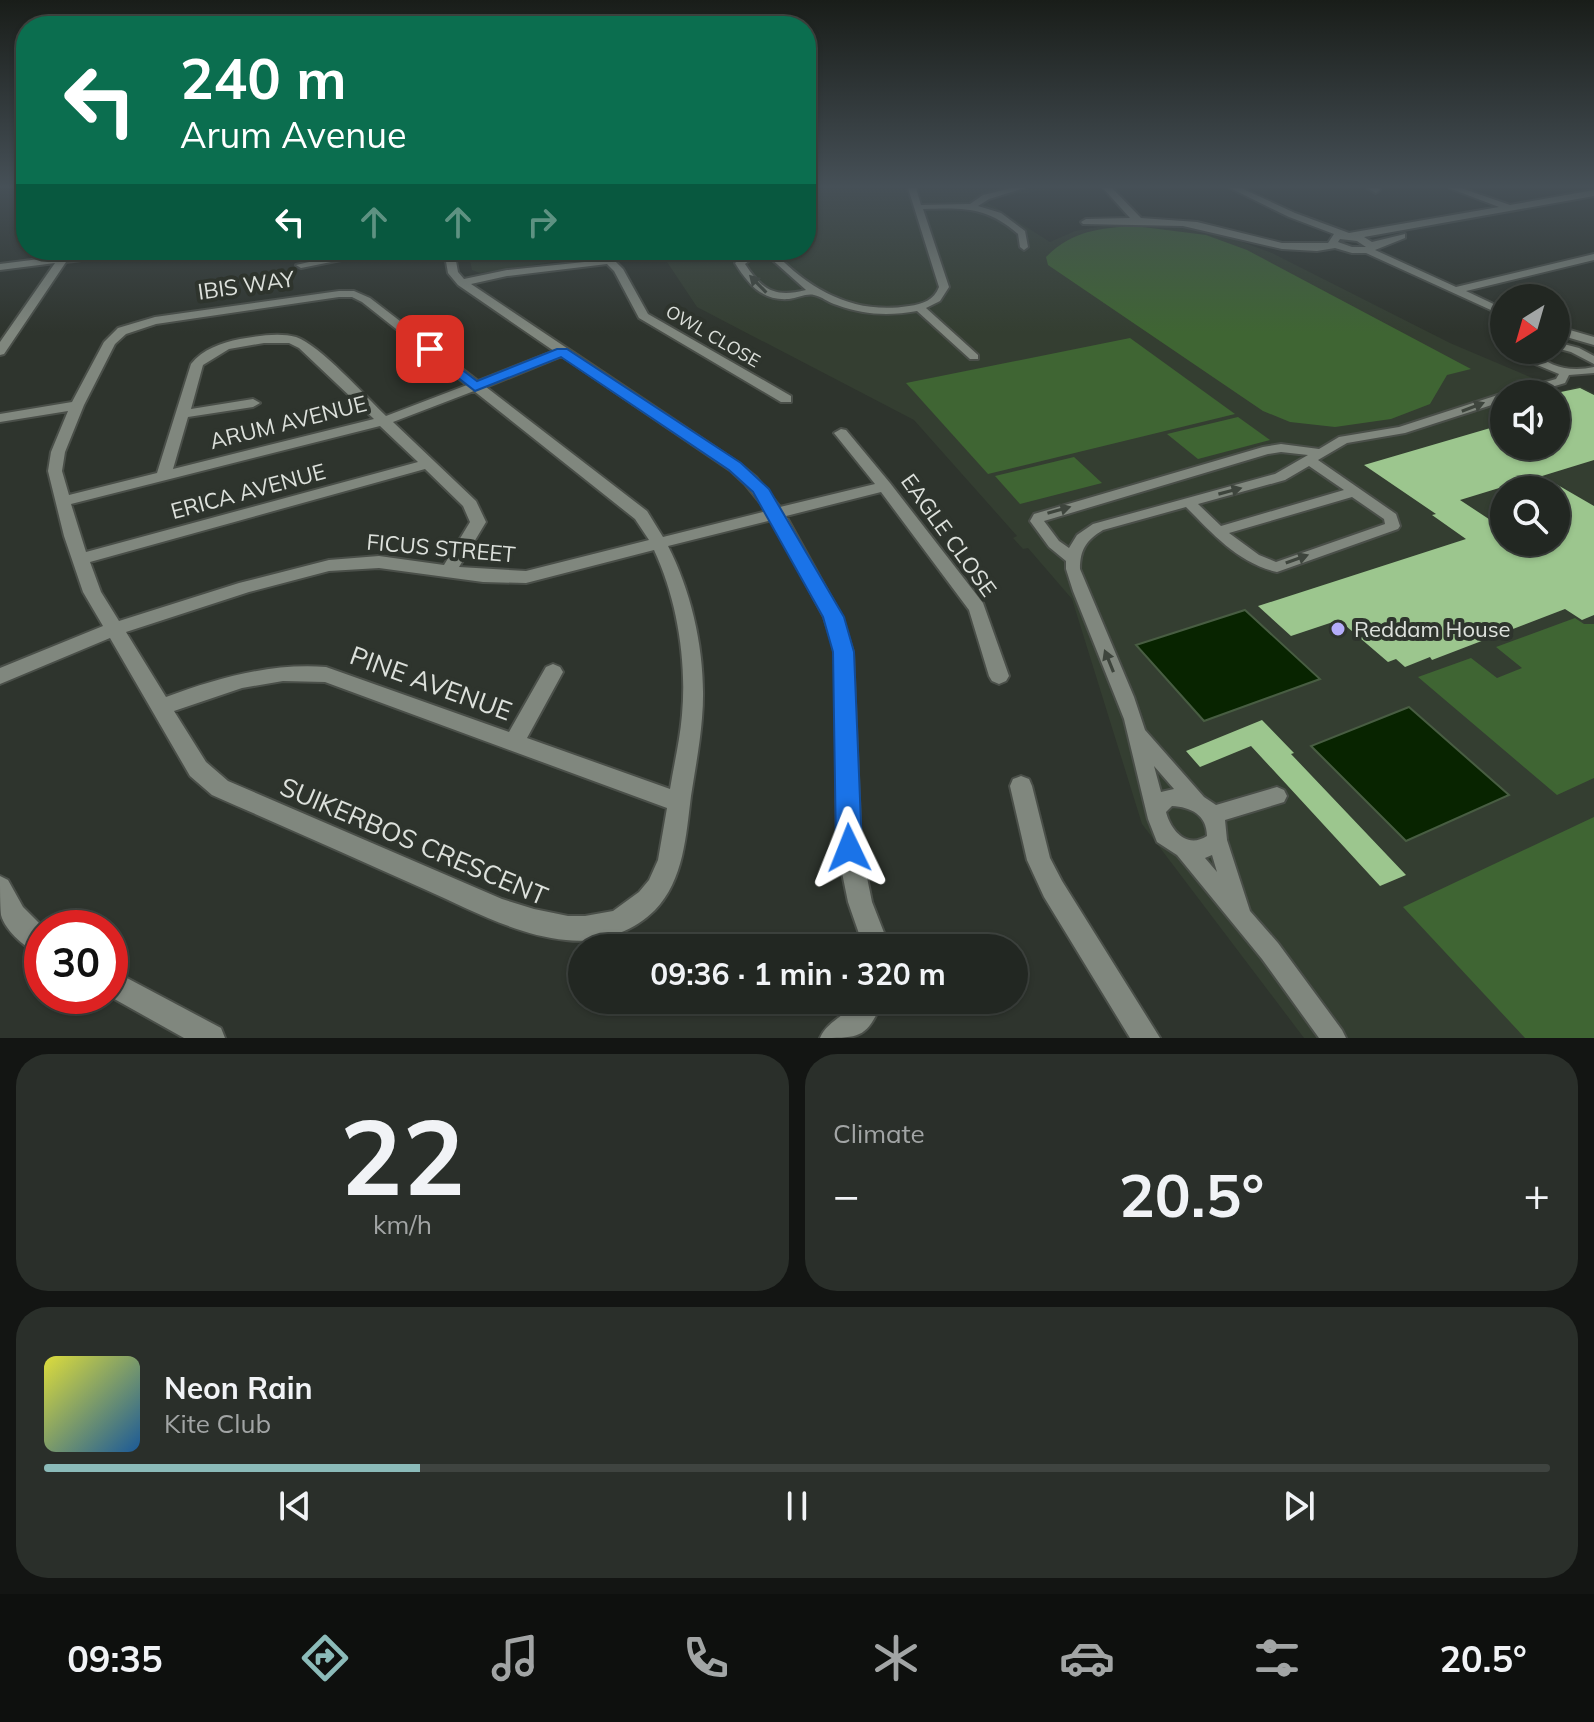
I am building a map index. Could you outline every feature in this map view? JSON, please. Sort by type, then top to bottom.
[{"type":"street","points":[[1245,236],[1308,250],[1334,243],[1370,248],[1401,236]]},
{"type":"street","points":[[1324,236],[1334,243]]},
{"type":"street","points":[[1334,243],[1334,237],[1342,236]]},
{"type":"street","points":[[1350,236],[1490,307]]},
{"type":"street","points":[[1453,291],[1594,257]]},
{"type":"street","points":[[17,265],[21,260]]},
{"type":"street","points":[[0,267],[55,260]]},
{"type":"street","points":[[0,350],[62,260]]},
{"type":"street","points":[[451,260],[453,273],[462,283],[743,472],[760,489],[776,514],[833,617],[844,652],[849,848],[860,902],[872,934]]},
{"type":"street","name":"OWL CLOSE","points":[[462,283],[507,273],[609,261],[623,277],[643,316],[786,399]]},
{"type":"street","points":[[1571,264],[1594,274]]},
{"type":"street","name":"IBIS WAY","points":[[113,629],[92,592],[80,559],[55,463],[77,405],[110,342],[128,328],[155,321],[345,294],[366,300],[641,515],[660,545]]},
{"type":"street","points":[[1570,334],[1594,341]]},
{"type":"street","points":[[164,475],[197,364],[204,355],[233,345],[285,338],[303,345],[477,514],[475,530],[448,572]]},
{"type":"street","name":"ARUM AVENUE","points":[[64,501],[382,421],[562,352]]},
{"type":"street","points":[[183,414],[253,403]]},
{"type":"street","points":[[0,418],[77,405]]},
{"type":"street","name":"EAGLE CLOSE","points":[[841,433],[977,608],[999,676]]},
{"type":"street","name":"ERICA AVENUE","points":[[80,559],[427,464]]},
{"type":"street","name":"FICUS STREET","points":[[0,676],[83,638],[179,606],[322,566],[378,562],[483,578],[526,577],[885,486]]},
{"type":"street","name":"SUIKERBOS CRESCENT","points":[[113,629],[198,769],[220,788],[500,910],[548,927],[603,927],[634,912],[656,892],[670,868],[693,709],[693,671],[676,594],[660,545]]},
{"type":"street","name":"PINE AVENUE","points":[[160,708],[258,675],[301,672],[347,681],[679,802]]},
{"type":"street","points":[[514,743],[553,672]]},
{"type":"street","points":[[1021,786],[1039,860],[1053,889],[1146,1038]]},
{"type":"street","points":[[0,888],[14,916],[24,926]]},
{"type":"street","points":[[128,992],[211,1038]]},
{"type":"street","points":[[834,1038],[863,1014]]},
{"type":"lane","points":[[778,260],[794,280],[839,304],[872,312],[919,307],[939,297],[944,287],[928,236]]},
{"type":"lane","points":[[1023,236],[1024,247]]},
{"type":"lane","points":[[301,265],[327,260]]},
{"type":"lane","points":[[744,260],[740,263],[766,292],[776,298],[812,291]]},
{"type":"lane","points":[[919,307],[974,357]]},
{"type":"lane","points":[[1570,349],[1575,350],[1594,371]]},
{"type":"lane","points":[[1545,364],[1568,372],[1594,371]]},
{"type":"lane","points":[[1562,380],[1568,372]]},
{"type":"lane","points":[[1334,1038],[1243,917],[1184,848],[1164,835],[1156,816],[1157,808],[1137,733],[1078,584],[1073,559],[1078,542],[1093,529],[1280,477],[1343,440],[1401,430],[1490,401]]},
{"type":"lane","points":[[1073,559],[1041,529],[1037,520],[1041,515],[1281,448],[1315,457],[1353,492],[1391,517],[1393,526],[1277,567],[1253,559],[1188,502]]},
{"type":"lane","points":[[1220,531],[1353,492]]},
{"type":"lane","points":[[1137,733],[1197,802],[1213,815],[1218,824],[1217,840],[1243,917]]},
{"type":"lane","points":[[1157,808],[1161,802],[1177,796],[1197,802]]},
{"type":"lane","points":[[1213,815],[1277,796]]},
{"type":"lane","points":[[1184,848],[1204,850],[1217,840]]},
{"type":"shaded area","name":"Reddam House","points":[[816,236],[1041,236],[1050,242],[1063,236],[1227,236],[1272,253],[1490,360],[1490,364],[1499,364],[1537,380],[1490,380],[1490,460],[1570,460],[1570,389],[1579,386],[1594,393],[1594,1038],[1304,1038],[1142,824],[1072,599],[1028,548],[1023,549],[1013,538],[1017,536],[914,420],[697,307],[666,260],[816,260]]},
{"type":"shaded area","points":[[1075,236],[1210,236],[1247,250],[1471,369],[1447,375],[1430,404],[1391,419],[1335,427],[1290,422],[1263,411],[1048,265],[1046,257]]},
{"type":"shaded area","points":[[470,260],[566,260],[480,273],[472,270]]},
{"type":"shaded area","points":[[1130,338],[1235,414],[988,474],[906,383]]},
{"type":"shaded area","points":[[1238,417],[1270,440],[1198,459],[1167,434]]},
{"type":"shaded area","points":[[1074,457],[1102,483],[1020,504],[995,476]]},
{"type":"shaded area","points":[[1245,610],[1320,679],[1204,721],[1136,645]]},
{"type":"shaded area","points":[[1575,618],[1584,624],[1594,624],[1594,778],[1557,795],[1418,677],[1471,658],[1497,678],[1522,668],[1496,647]]},
{"type":"shaded area","points":[[1409,707],[1509,795],[1406,841],[1311,746]]},
{"type":"shaded area","points":[[1594,817],[1594,1038],[1525,1038],[1403,907]]},
{"type":"building","points":[[1580,388],[1594,395],[1594,460],[1542,476],[1490,476],[1490,491],[1460,500],[1490,520],[1490,556],[1570,556],[1570,492],[1594,506],[1594,615],[1582,620],[1565,609],[1432,660],[1430,657],[1405,667],[1396,659],[1388,662],[1339,620],[1291,636],[1258,606],[1466,539],[1432,515],[1436,514],[1364,465],[1490,428],[1490,460],[1570,460],[1570,390]]},
{"type":"building","points":[[1262,720],[1406,875],[1380,886],[1251,746],[1200,767],[1186,751]]},
{"type":"place","name":"Reddam House","points":[[1338,629]]},
{"type":"route","points":[[430,349],[475,387],[562,352],[735,467],[760,489],[833,617],[840,635],[844,652],[849,848]]}]
